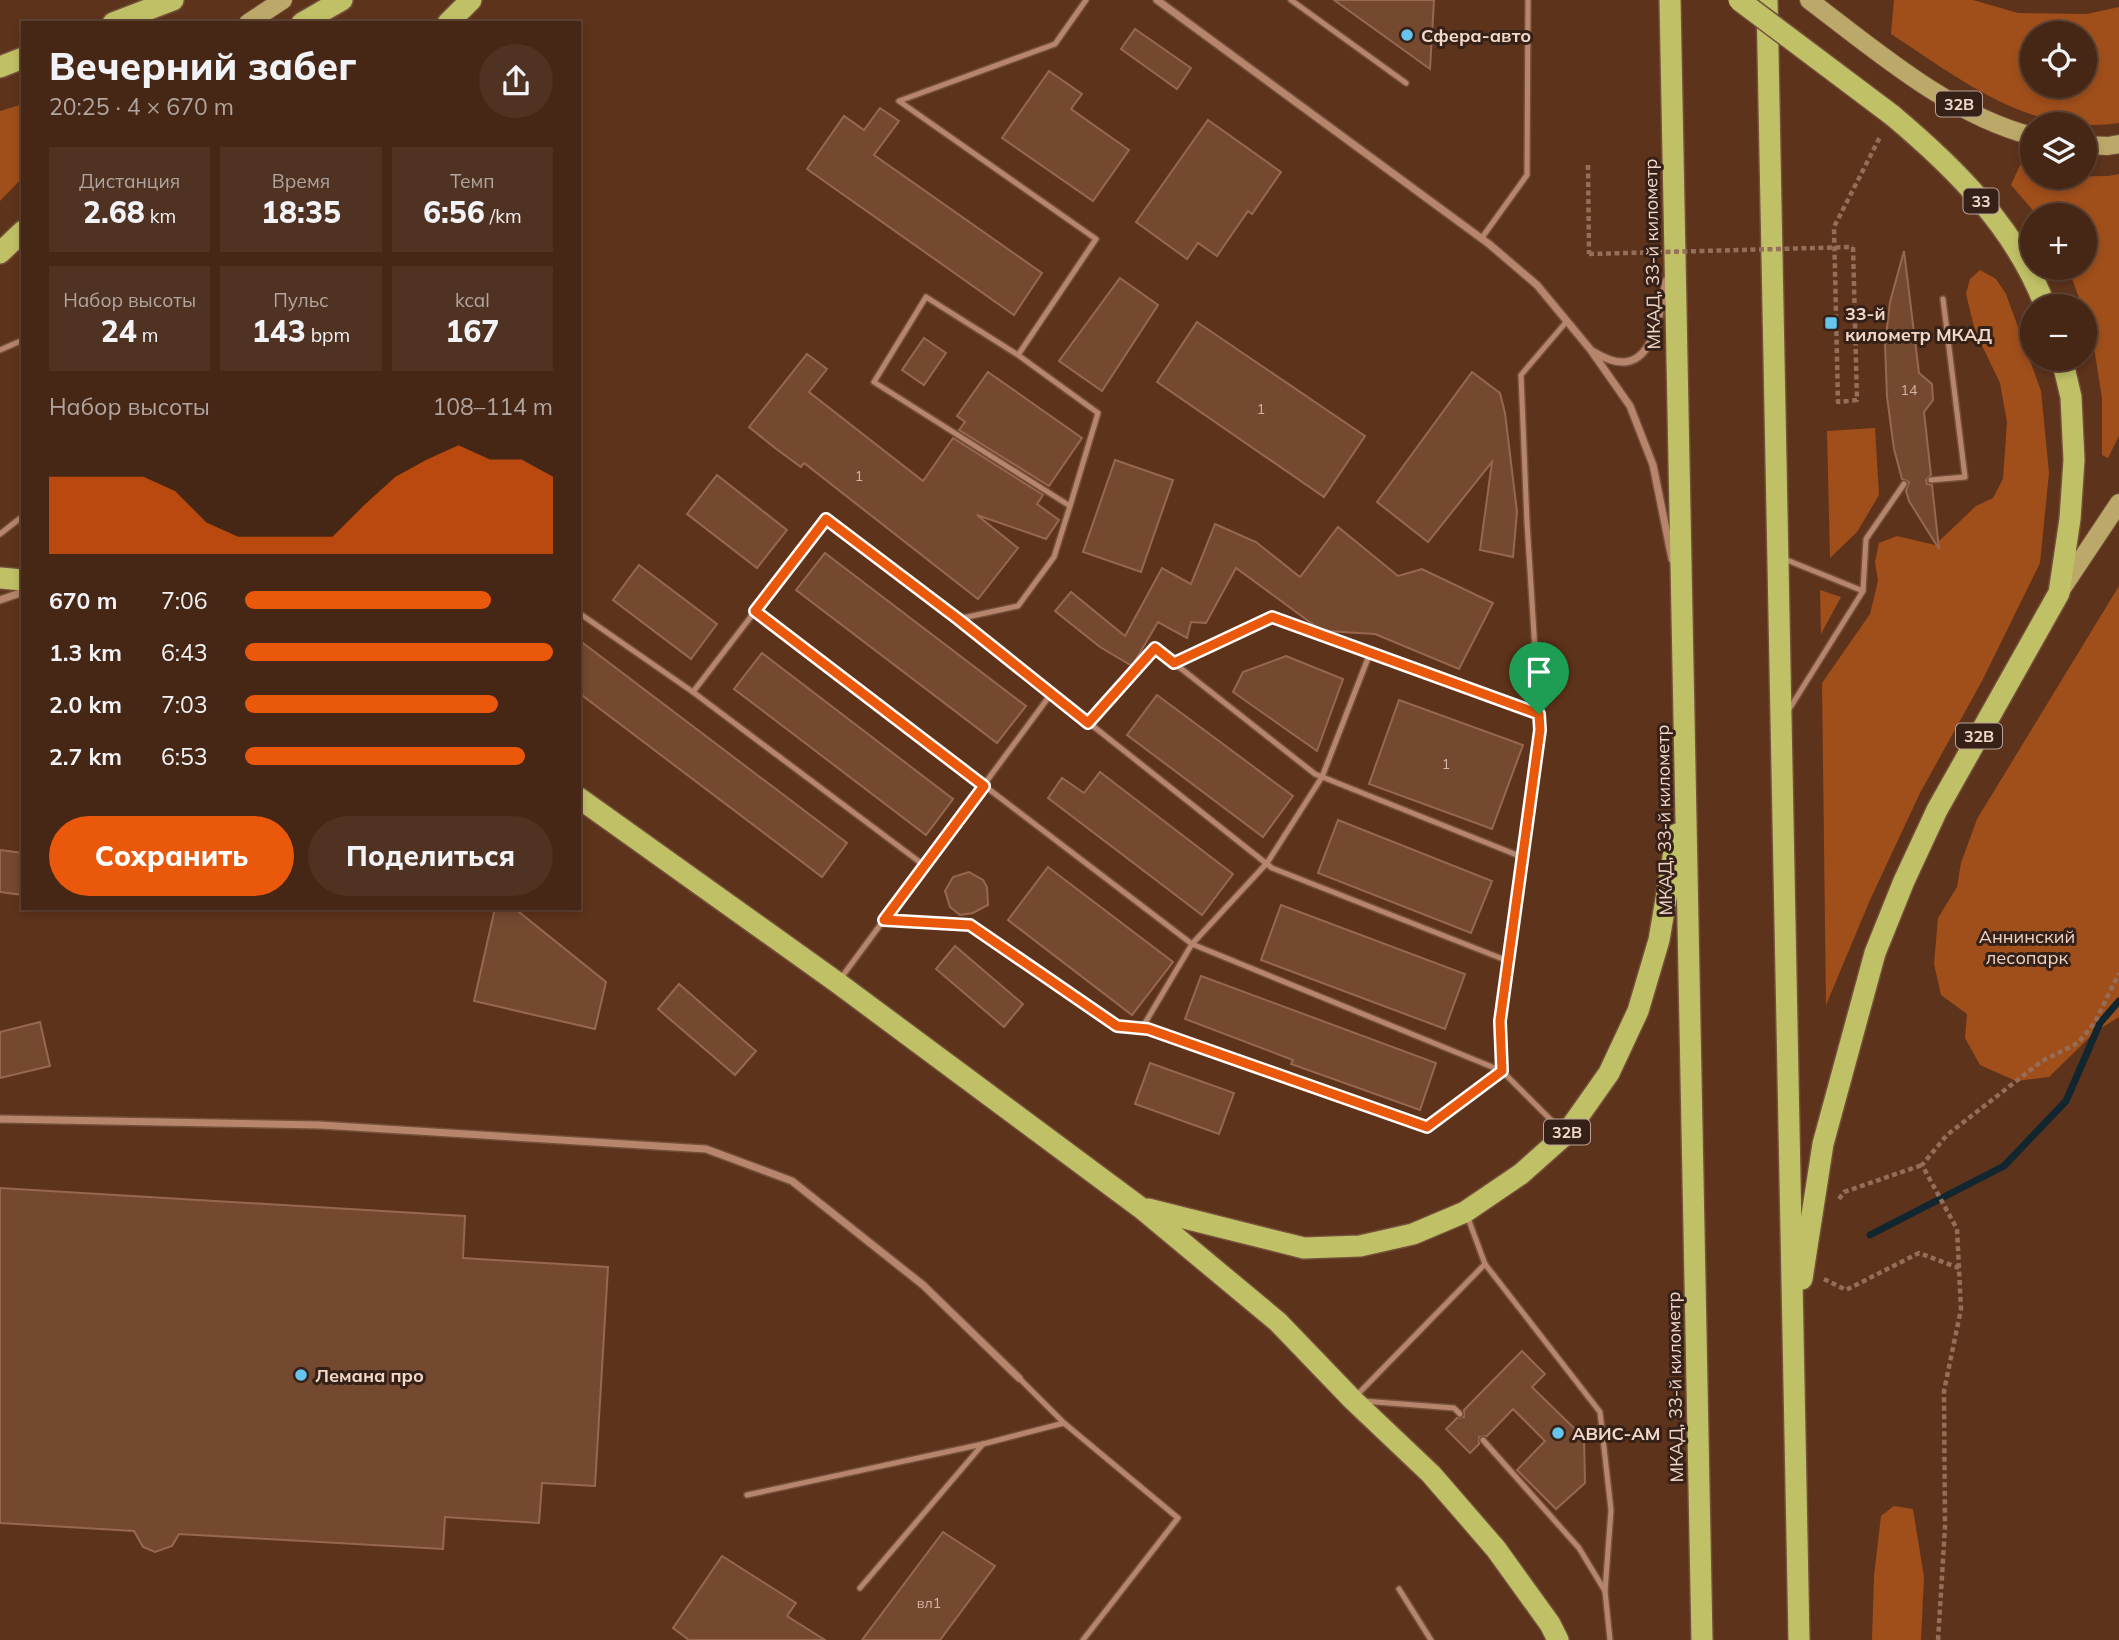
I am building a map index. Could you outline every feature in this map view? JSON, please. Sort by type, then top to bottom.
[{"type":"highway","points":[[118,21],[173,0]]},
{"type":"highway","points":[[305,21],[342,0]]},
{"type":"highway","points":[[449,21],[471,0]]},
{"type":"highway","name":"МКАД, 33-й километр","points":[[1670,0],[1702,1640]]},
{"type":"highway","name":"33","points":[[1739,0],[1933,149],[2011,238],[2040,294]]},
{"type":"highway","points":[[1767,0],[1798,1640]]},
{"type":"highway","points":[[0,67],[21,59]]},
{"type":"highway","points":[[0,253],[21,233]]},
{"type":"highway","points":[[2059,593],[2070,519],[2074,460],[2071,397],[2065,371]]},
{"type":"highway","points":[[0,578],[21,580]]},
{"type":"highway","name":"32B","points":[[1793,1375],[1802,1271],[1824,1144],[1875,953],[1937,810],[2059,593]]},
{"type":"highway","name":"32B","points":[[1141,1208],[1304,1248],[1360,1245],[1413,1234],[1465,1212],[1521,1174],[1566,1134],[1609,1073],[1637,1011],[1660,940],[1678,829],[1684,692]]},
{"type":"highway","points":[[581,799],[838,983],[1141,1208],[1278,1322],[1353,1400],[1431,1474],[1496,1549],[1550,1624],[1558,1640]]},
{"type":"main road","points":[[251,21],[283,0]]},
{"type":"main road","name":"32B","points":[[1809,0],[1938,93],[1983,117],[2020,131]]},
{"type":"main road","points":[[2097,146],[2119,144]]},
{"type":"main road","name":"32B","points":[[2059,593],[2119,503]]},
{"type":"street","points":[[1157,0],[1481,239],[1537,285],[1590,349],[1630,405],[1653,465],[1683,631]]},
{"type":"street","points":[[1590,349],[1608,360],[1627,363],[1644,353],[1656,332],[1668,272],[1674,186]]},
{"type":"street","points":[[0,600],[21,593]]},
{"type":"street","points":[[0,1119],[320,1125],[706,1149],[792,1181],[923,1285],[1019,1378]]},
{"type":"lane","points":[[1018,355],[1096,239],[900,101],[1055,44],[1086,0]]},
{"type":"lane","points":[[1291,0],[1406,83]]},
{"type":"lane","points":[[1481,239],[1527,175],[1528,0]]},
{"type":"lane","points":[[958,619],[1018,606],[1054,557],[1070,506],[1098,413],[1018,355],[926,297],[874,382],[1070,506]]},
{"type":"lane","points":[[1931,480],[1965,477],[1943,299]]},
{"type":"lane","points":[[1502,1071],[1500,1021],[1540,730],[1521,375],[1567,321]]},
{"type":"lane","points":[[0,350],[21,341]]},
{"type":"lane","points":[[1781,723],[1863,591],[1866,539],[1904,484]]},
{"type":"lane","points":[[0,534],[21,518]]},
{"type":"lane","points":[[693,692],[826,519],[958,619],[1267,863],[1284,873],[1508,961]]},
{"type":"lane","points":[[1777,556],[1863,591]]},
{"type":"lane","points":[[755,611],[1192,944],[1502,1071],[1566,1134]]},
{"type":"lane","points":[[581,614],[693,692],[925,866]]},
{"type":"lane","points":[[1174,663],[1272,617],[1539,714]]},
{"type":"lane","points":[[1088,723],[1155,648],[1315,775],[1522,857]]},
{"type":"lane","points":[[1142,1028],[1192,944],[1267,863],[1322,777],[1370,653]]},
{"type":"lane","points":[[838,983],[1051,694]]},
{"type":"lane","points":[[884,920],[970,925],[1117,1026],[1142,1028],[1427,1127],[1502,1071]]},
{"type":"lane","points":[[1465,1212],[1485,1264],[1600,1412],[1611,1510],[1605,1591],[1610,1640]]},
{"type":"lane","points":[[1353,1400],[1485,1264]]},
{"type":"lane","points":[[1019,1378],[1064,1423],[1178,1518],[1085,1637],[1094,1640]]},
{"type":"lane","points":[[1353,1400],[1454,1408],[1460,1415]]},
{"type":"lane","points":[[747,1495],[983,1444],[1064,1423]]},
{"type":"lane","points":[[1483,1440],[1579,1548],[1605,1591]]},
{"type":"lane","points":[[860,1588],[983,1444]]},
{"type":"lane","points":[[1399,1589],[1432,1640]]},
{"type":"path","points":[[1588,165],[1589,254],[1853,247],[1857,400],[1838,402],[1834,227],[1892,115]]},
{"type":"path","points":[[1837,1202],[1844,1192],[1922,1165],[1947,1135],[2042,1061],[2078,1043],[2095,1023],[2119,974]]},
{"type":"path","points":[[1922,1165],[1957,1229],[1961,1308],[1944,1391],[1945,1528],[1938,1640]]},
{"type":"path","points":[[1820,1278],[1846,1290],[1919,1253],[1959,1268]]},
{"type":"green space","points":[[1894,0],[1973,0],[2018,13],[2087,14],[2119,7],[2119,123],[2097,124],[2097,112],[2024,112],[1998,101],[1891,34]]},
{"type":"green space","points":[[21,105],[21,179],[0,201],[0,111]]},
{"type":"green space","points":[[2020,165],[2020,189],[2097,189],[2097,176],[2119,174],[2119,436],[2108,458],[2102,455],[2102,398],[2097,366],[2097,294],[2078,294],[2072,280],[2097,280],[2097,203],[2027,203],[2011,185]]},
{"type":"green space","points":[[1980,270],[1996,279],[2006,294],[2020,333],[2020,371],[2034,371],[2041,391],[2049,473],[2040,563],[1982,681],[1920,793],[1870,900],[1826,1005],[1822,683],[1870,614],[1878,581],[1875,562],[1879,543],[1897,536],[1935,545],[1976,506],[1993,498],[2003,479],[2007,422],[2000,383],[1975,331],[1966,294],[1970,279]]},
{"type":"green space","points":[[1875,428],[1879,495],[1857,532],[1830,558],[1827,431]]},
{"type":"green space","name":"Аннинский лесопарк","points":[[2119,586],[2119,1017],[2096,1031],[2049,1077],[2016,1081],[1980,1065],[1965,1038],[1967,1014],[1941,995],[1934,964],[1938,918],[1957,887],[1961,863],[1977,819]]},
{"type":"green space","points":[[1820,590],[1841,597],[1821,634]]},
{"type":"green space","points":[[1894,1506],[1913,1509],[1924,1577],[1921,1640],[1872,1640],[1874,1576],[1881,1516]]},
{"type":"building","name":"Сфера-авто","points":[[1334,0],[1434,0],[1430,69]]},
{"type":"building","points":[[1135,29],[1191,68],[1177,89],[1121,49]]},
{"type":"building","points":[[1049,71],[1082,94],[1071,109],[1129,150],[1093,201],[1002,138]]},
{"type":"building","points":[[880,108],[899,121],[874,155],[1042,273],[1014,315],[807,169],[844,116],[864,130]]},
{"type":"building","points":[[1208,120],[1281,172],[1252,214],[1248,211],[1217,256],[1198,243],[1187,259],[1136,222]]},
{"type":"building","points":[[1904,251],[1919,373],[1932,384],[1933,400],[1924,412],[1931,475],[1926,480],[1927,484],[1932,485],[1939,549],[1909,501],[1906,491],[1909,482],[1902,479],[1894,449],[1887,397],[1885,344],[1890,302]]},
{"type":"building","points":[[1120,278],[1158,305],[1102,391],[1059,361]]},
{"type":"building","points":[[1197,322],[1365,436],[1324,497],[1157,382]]},
{"type":"building","points":[[924,338],[946,353],[924,385],[902,370]]},
{"type":"building","points":[[807,354],[827,369],[809,392],[923,481],[953,438],[1043,495],[1037,504],[1059,520],[1046,539],[977,515],[1018,548],[978,599],[804,463],[801,467],[775,448],[749,427]]},
{"type":"building","points":[[988,372],[1082,438],[1049,486],[959,430],[965,422],[957,416]]},
{"type":"building","points":[[1472,372],[1500,393],[1505,413],[1517,512],[1513,557],[1480,550],[1492,462],[1428,542],[1377,502]]},
{"type":"building","points":[[1115,460],[1173,480],[1141,572],[1083,552]]},
{"type":"building","points":[[717,475],[787,530],[757,568],[687,514]]},
{"type":"building","points":[[1215,524],[1256,542],[1300,577],[1338,527],[1398,576],[1422,569],[1493,603],[1459,669],[1375,634],[1326,631],[1318,628],[1236,568],[1206,623],[1191,622],[1187,638],[1158,622],[1132,666],[1100,647],[1055,611],[1071,592],[1125,636],[1162,568],[1191,584]]},
{"type":"building","points":[[825,553],[1026,706],[997,743],[796,590]]},
{"type":"building","points":[[639,565],[717,624],[691,659],[613,600]]},
{"type":"building","points":[[581,642],[847,843],[822,877],[581,695]]},
{"type":"building","points":[[762,653],[953,799],[926,835],[734,689]]},
{"type":"building","points":[[1286,656],[1343,679],[1317,751],[1233,692],[1243,672]]},
{"type":"building","points":[[1157,695],[1293,796],[1263,837],[1127,735]]},
{"type":"building","points":[[1399,700],[1523,745],[1492,829],[1369,784]]},
{"type":"building","points":[[1100,772],[1233,874],[1202,915],[1048,798],[1062,778],[1084,793]]},
{"type":"building","points":[[1338,820],[1492,881],[1471,933],[1318,873]]},
{"type":"building","points":[[0,850],[21,853],[21,895],[0,892]]},
{"type":"building","points":[[1048,867],[1173,962],[1132,1015],[1008,920]]},
{"type":"building","points":[[969,872],[983,880],[987,887],[988,905],[973,913],[960,915],[950,907],[945,891],[953,877]]},
{"type":"building","points":[[1281,905],[1465,974],[1445,1029],[1261,960]]},
{"type":"building","points":[[495,910],[516,910],[606,982],[595,1029],[474,1001]]},
{"type":"building","points":[[955,946],[1023,1004],[1004,1027],[936,969]]},
{"type":"building","points":[[1201,976],[1436,1063],[1420,1110],[1291,1064],[1293,1060],[1185,1019]]},
{"type":"building","points":[[679,984],[756,1051],[735,1075],[658,1009]]},
{"type":"building","points":[[40,1022],[50,1066],[0,1078],[0,1032]]},
{"type":"building","points":[[1150,1063],[1234,1093],[1219,1134],[1135,1104]]},
{"type":"building","name":"Лемана про","points":[[0,1188],[465,1216],[463,1258],[608,1267],[595,1486],[542,1483],[539,1523],[445,1517],[443,1549],[179,1534],[172,1546],[155,1552],[143,1547],[134,1531],[0,1523]]},
{"type":"building","name":"АВИС-АМ","points":[[1522,1351],[1545,1374],[1532,1387],[1584,1438],[1585,1483],[1556,1509],[1517,1470],[1545,1441],[1513,1409],[1487,1436],[1479,1437],[1479,1444],[1470,1453],[1446,1429],[1457,1418],[1464,1417],[1464,1410]]},
{"type":"building","points":[[943,1532],[995,1566],[940,1640],[862,1640]]},
{"type":"building","points":[[722,1556],[796,1603],[787,1616],[825,1640],[689,1640],[673,1628]]},
{"type":"waterway","points":[[1870,1235],[2004,1166],[2066,1101],[2100,1023],[2119,1001]]},
{"type":"place","name":"Сфера-авто","points":[[1407,35]]},
{"type":"place","name":"33-й километр МКАД","points":[[1831,323]]},
{"type":"place","name":"Лемана про","points":[[301,1375]]},
{"type":"place","name":"АВИС-АМ","points":[[1558,1433]]},
{"type":"route","points":[[826,519],[958,619],[1088,723],[1155,648],[1174,663],[1272,617],[1539,714],[1540,730],[1500,1021],[1502,1071],[1427,1127],[1148,1029],[1117,1026],[970,925],[884,920],[984,786],[755,611],[826,519]]}]
